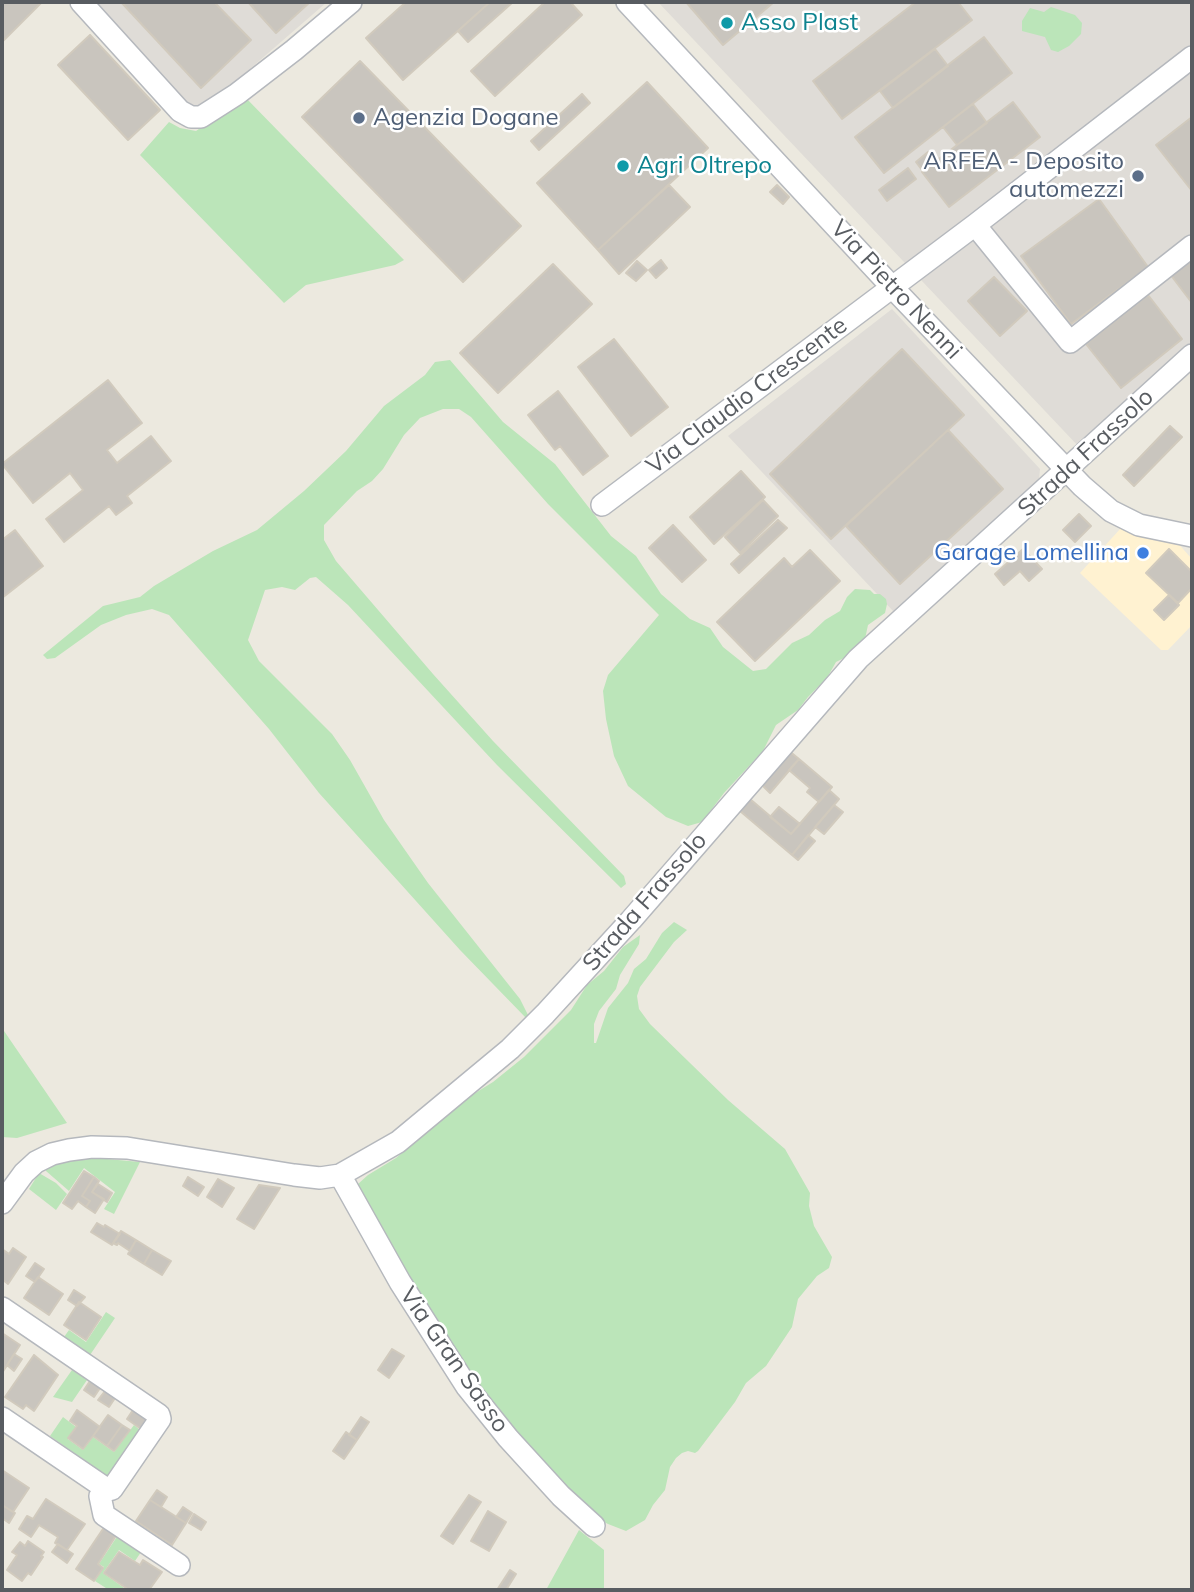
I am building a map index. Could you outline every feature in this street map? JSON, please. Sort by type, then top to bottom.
[{"type":"street","points":[[82,2],[180,111],[191,117],[201,117],[237,94],[351,2]]},
{"type":"street","name":"Via Pietro Nenni","points":[[627,2],[1067,471],[1098,500],[1124,519],[1139,525],[1192,536]]},
{"type":"street","name":"Via Claudio Crescente","points":[[602,505],[975,225],[1192,57]]},
{"type":"street","points":[[975,225],[1070,342],[1192,246]]},
{"type":"street","name":"Strada Frassolo","points":[[2,1203],[36,1162],[52,1154],[92,1147],[127,1148],[320,1178],[340,1175],[398,1142],[510,1049],[545,1014],[622,930],[858,659],[1192,355]]},
{"type":"street","name":"Via Gran Sasso","points":[[340,1175],[400,1282],[467,1387],[508,1438],[561,1496],[594,1527]]},
{"type":"street","points":[[2,1308],[159,1415],[160,1419],[112,1489],[106,1488],[2,1418]]},
{"type":"street","points":[[106,1488],[100,1496],[104,1515],[179,1565]]},
{"type":"shaded area","points":[[94,2],[327,2],[206,107],[188,105]]},
{"type":"shaded area","points":[[658,2],[1192,2],[1192,345],[1080,448]]},
{"type":"shaded area","points":[[892,309],[1040,469],[1038,489],[894,612],[728,436]]},
{"type":"shaded area","points":[[1121,528],[1175,540],[1192,559],[1192,625],[1168,650],[1161,650],[1080,573]]},
{"type":"green space","points":[[1051,7],[1075,15],[1082,23],[1081,34],[1058,52],[1051,50],[1045,37],[1022,31],[1022,21],[1030,8],[1044,12]]},
{"type":"green space","points":[[245,97],[404,260],[395,265],[306,285],[284,303],[140,155],[169,122],[180,128],[196,131]]},
{"type":"green space","points":[[450,360],[503,422],[555,464],[611,536],[636,556],[661,594],[690,619],[710,628],[723,647],[753,671],[766,669],[792,643],[809,635],[840,611],[847,597],[855,589],[880,594],[887,604],[885,613],[868,625],[865,639],[852,654],[836,662],[827,678],[798,710],[776,725],[763,751],[724,793],[702,822],[688,826],[666,817],[628,786],[614,756],[606,719],[603,691],[608,675],[659,615],[548,504],[471,417],[459,409],[443,409],[420,418],[404,435],[383,469],[324,525],[324,540],[336,561],[433,674],[493,741],[624,876],[626,884],[621,888],[497,765],[348,605],[316,577],[310,578],[295,590],[282,587],[265,590],[248,640],[259,661],[332,734],[384,820],[428,883],[520,999],[529,1017],[526,1018],[460,950],[319,793],[269,729],[169,615],[152,609],[126,615],[101,625],[55,658],[47,659],[43,655],[103,606],[140,597],[213,551],[257,530],[346,451],[384,406],[425,375],[435,362]]},
{"type":"green space","points":[[674,922],[687,930],[674,942],[640,987],[637,996],[639,1009],[650,1024],[728,1100],[785,1149],[810,1193],[809,1206],[814,1226],[832,1257],[829,1268],[817,1276],[798,1299],[792,1327],[766,1366],[746,1383],[698,1451],[688,1451],[676,1458],[670,1467],[665,1490],[645,1520],[626,1531],[585,1512],[487,1403],[355,1193],[358,1184],[368,1175],[396,1158],[464,1100],[493,1082],[524,1057],[571,1010],[587,985],[604,971],[623,947],[640,935],[639,944],[620,975],[616,989],[599,1011],[594,1024],[596,1043],[608,1008],[628,983],[634,969],[646,959],[662,933]]},
{"type":"green space","points":[[2,1028],[67,1123],[17,1138],[2,1137]]},
{"type":"green space","points":[[96,1158],[140,1162],[114,1214],[104,1209],[115,1192],[84,1168],[69,1191],[46,1171],[46,1168],[56,1163]]},
{"type":"green space","points":[[39,1173],[56,1183],[67,1194],[56,1210],[29,1189]]},
{"type":"green space","points":[[106,1312],[115,1318],[90,1355],[64,1337],[69,1330],[86,1342]]},
{"type":"green space","points":[[72,1370],[87,1380],[72,1402],[53,1397]]},
{"type":"green space","points":[[63,1417],[76,1427],[68,1439],[83,1450],[93,1437],[114,1452],[134,1425],[140,1430],[108,1477],[50,1436]]},
{"type":"green space","points":[[579,1530],[604,1550],[604,1590],[546,1590]]},
{"type":"green space","points":[[118,1535],[141,1552],[135,1561],[119,1550],[103,1573],[127,1590],[109,1590],[95,1581],[104,1567],[99,1564]]},
{"type":"building","points":[[2,2],[42,2],[2,42]]},
{"type":"building","points":[[121,2],[214,2],[251,40],[201,88]]},
{"type":"building","points":[[248,2],[310,2],[276,33]]},
{"type":"building","points":[[406,2],[490,2],[403,80],[366,38]]},
{"type":"building","points":[[490,2],[513,2],[468,42],[458,31]]},
{"type":"building","points":[[545,2],[570,2],[582,15],[495,96],[471,71]]},
{"type":"building","name":"Asso Plast","points":[[686,2],[774,2],[723,45]]},
{"type":"building","points":[[916,2],[958,2],[972,20],[842,119],[813,81]]},
{"type":"building","points":[[90,35],[160,110],[128,140],[58,65]]},
{"type":"building","points":[[984,37],[1012,73],[884,173],[855,137]]},
{"type":"building","points":[[935,49],[948,66],[893,108],[880,91]]},
{"type":"building","points":[[360,61],[521,226],[463,282],[302,117]]},
{"type":"building","name":"Agri Oltrepo","points":[[647,82],[708,148],[598,250],[537,183]]},
{"type":"building","points":[[582,94],[590,103],[539,150],[531,141]]},
{"type":"building","points":[[1013,102],[1040,137],[949,207],[922,172]]},
{"type":"building","points":[[973,104],[987,123],[957,145],[943,127]]},
{"type":"building","points":[[1192,117],[1192,191],[1156,145]]},
{"type":"building","points":[[928,152],[935,160],[922,170],[916,162]]},
{"type":"building","points":[[908,168],[916,179],[887,201],[879,190]]},
{"type":"building","points":[[669,185],[690,207],[619,274],[598,250]]},
{"type":"building","points":[[777,185],[789,197],[783,204],[770,192]]},
{"type":"building","points":[[1099,199],[1148,267],[1071,324],[1021,256]]},
{"type":"building","points":[[1192,257],[1192,303],[1170,274]]},
{"type":"building","points":[[661,260],[667,268],[656,278],[649,270]]},
{"type":"building","points":[[637,261],[647,270],[636,281],[626,273]]},
{"type":"building","points":[[553,264],[592,304],[498,393],[460,353]]},
{"type":"building","points":[[994,277],[1027,311],[1000,336],[968,301]]},
{"type":"building","points":[[1148,295],[1182,339],[1121,388],[1086,344]]},
{"type":"building","points":[[614,339],[668,407],[631,436],[578,367]]},
{"type":"building","points":[[902,349],[964,415],[831,539],[770,474]]},
{"type":"building","points":[[108,380],[142,423],[107,450],[117,463],[151,436],[171,461],[127,496],[132,503],[116,515],[109,506],[64,542],[46,519],[83,490],[70,473],[33,503],[2,464]]},
{"type":"building","points":[[558,391],[608,456],[583,475],[560,446],[555,450],[528,415]]},
{"type":"building","points":[[1170,426],[1182,437],[1134,486],[1123,475]]},
{"type":"building","points":[[948,430],[1003,489],[900,584],[846,526]]},
{"type":"building","points":[[741,471],[765,497],[714,544],[690,517]]},
{"type":"building","points":[[763,500],[778,516],[740,553],[725,537]]},
{"type":"building","points":[[1079,514],[1091,526],[1075,542],[1063,530]]},
{"type":"building","points":[[778,520],[787,528],[739,573],[731,564]]},
{"type":"building","points":[[673,525],[706,560],[682,582],[649,548]]},
{"type":"building","points":[[15,530],[43,566],[2,598],[2,540]]},
{"type":"building","points":[[1023,549],[1042,569],[1029,581],[1020,571],[1004,585],[995,574]]},
{"type":"building","points":[[1169,549],[1192,572],[1192,588],[1178,603],[1146,573]]},
{"type":"building","points":[[810,550],[840,581],[755,661],[717,622],[784,558],[792,567]]},
{"type":"building","points":[[1169,595],[1179,605],[1164,620],[1154,610]]},
{"type":"building","points":[[788,750],[799,759],[770,793],[760,783]]},
{"type":"building","points":[[799,759],[832,787],[819,802],[807,792],[810,788],[789,770]]},
{"type":"building","points":[[829,790],[839,799],[792,855],[740,811],[750,799],[791,834]]},
{"type":"building","points":[[834,805],[843,812],[824,834],[815,827]]},
{"type":"building","points":[[779,807],[800,824],[791,834],[770,817]]},
{"type":"building","points":[[808,835],[815,841],[798,860],[792,855]]},
{"type":"building","points":[[84,1171],[94,1177],[82,1196],[90,1201],[86,1207],[78,1201],[72,1209],[63,1203]]},
{"type":"building","points":[[94,1177],[99,1181],[92,1192],[104,1199],[95,1213],[86,1207],[90,1201],[82,1196]]},
{"type":"building","points":[[188,1177],[204,1187],[198,1196],[183,1186]]},
{"type":"building","points":[[218,1179],[234,1188],[222,1207],[207,1197]]},
{"type":"building","points":[[98,1184],[112,1193],[107,1202],[92,1192]]},
{"type":"building","points":[[259,1185],[280,1188],[254,1229],[237,1219]]},
{"type":"building","points":[[97,1223],[120,1234],[112,1245],[91,1232]]},
{"type":"building","points":[[121,1231],[136,1240],[130,1251],[118,1243],[113,1243]]},
{"type":"building","points":[[136,1240],[152,1250],[144,1264],[128,1254]]},
{"type":"building","points":[[13,1248],[26,1257],[8,1284],[2,1279],[2,1249],[9,1254]]},
{"type":"building","points":[[152,1250],[171,1261],[162,1275],[144,1264]]},
{"type":"building","points":[[35,1263],[44,1269],[35,1282],[26,1276]]},
{"type":"building","points":[[38,1277],[63,1294],[49,1315],[24,1298]]},
{"type":"building","points":[[74,1290],[85,1297],[77,1306],[68,1300]]},
{"type":"building","points":[[79,1302],[101,1317],[86,1340],[64,1325]]},
{"type":"building","points":[[2,1333],[20,1345],[2,1373]]},
{"type":"building","points":[[392,1349],[404,1356],[389,1378],[378,1370]]},
{"type":"building","points":[[14,1354],[22,1359],[14,1371],[7,1365]]},
{"type":"building","points":[[34,1355],[58,1375],[34,1411],[26,1405],[23,1409],[5,1397]]},
{"type":"building","points":[[90,1381],[100,1388],[94,1397],[84,1390]]},
{"type":"building","points":[[105,1391],[115,1398],[109,1407],[98,1400]]},
{"type":"building","points":[[77,1410],[100,1427],[83,1449],[68,1438],[77,1426],[70,1421]]},
{"type":"building","points":[[133,1410],[148,1420],[141,1429],[127,1419]]},
{"type":"building","points":[[108,1415],[122,1425],[107,1446],[93,1436]]},
{"type":"building","points":[[361,1417],[369,1422],[357,1440],[349,1435]]},
{"type":"building","points":[[122,1425],[130,1430],[114,1451],[107,1446]]},
{"type":"building","points":[[346,1432],[357,1440],[344,1459],[333,1451]]},
{"type":"building","points":[[2,1470],[29,1488],[13,1512],[2,1505]]},
{"type":"building","points":[[157,1490],[167,1497],[161,1507],[150,1500]]},
{"type":"building","points":[[469,1495],[481,1502],[453,1544],[441,1536]]},
{"type":"building","points":[[46,1499],[85,1524],[67,1550],[55,1543],[58,1537],[39,1525],[31,1537],[19,1529],[27,1516],[33,1519]]},
{"type":"building","points":[[150,1500],[186,1523],[172,1545],[136,1521]]},
{"type":"building","points":[[2,1505],[15,1513],[9,1523],[2,1518]]},
{"type":"building","points":[[183,1507],[192,1513],[186,1523],[176,1517]]},
{"type":"building","points":[[488,1511],[506,1522],[489,1551],[471,1541]]},
{"type":"building","points":[[194,1514],[206,1522],[201,1530],[189,1523]]},
{"type":"building","points":[[105,1526],[117,1534],[98,1564],[103,1568],[94,1581],[76,1569]]},
{"type":"building","points":[[28,1541],[44,1552],[31,1575],[28,1573],[22,1581],[7,1570],[17,1555],[12,1552],[20,1542],[25,1546]]},
{"type":"building","points":[[58,1544],[73,1554],[67,1563],[52,1552]]},
{"type":"building","points":[[119,1552],[140,1565],[143,1560],[162,1572],[149,1590],[129,1590],[104,1573]]},
{"type":"building","points":[[510,1570],[516,1574],[506,1590],[497,1590]]},
{"type":"place","name":"Asso Plast","points":[[727,23]]},
{"type":"place","name":"Agenzia Dogane","points":[[359,118]]},
{"type":"place","name":"Agri Oltrepo","points":[[623,166]]},
{"type":"place","name":"ARFEA - Deposito automezzi","points":[[1138,176]]},
{"type":"place","name":"Garage Lomellina","points":[[1143,553]]}]
